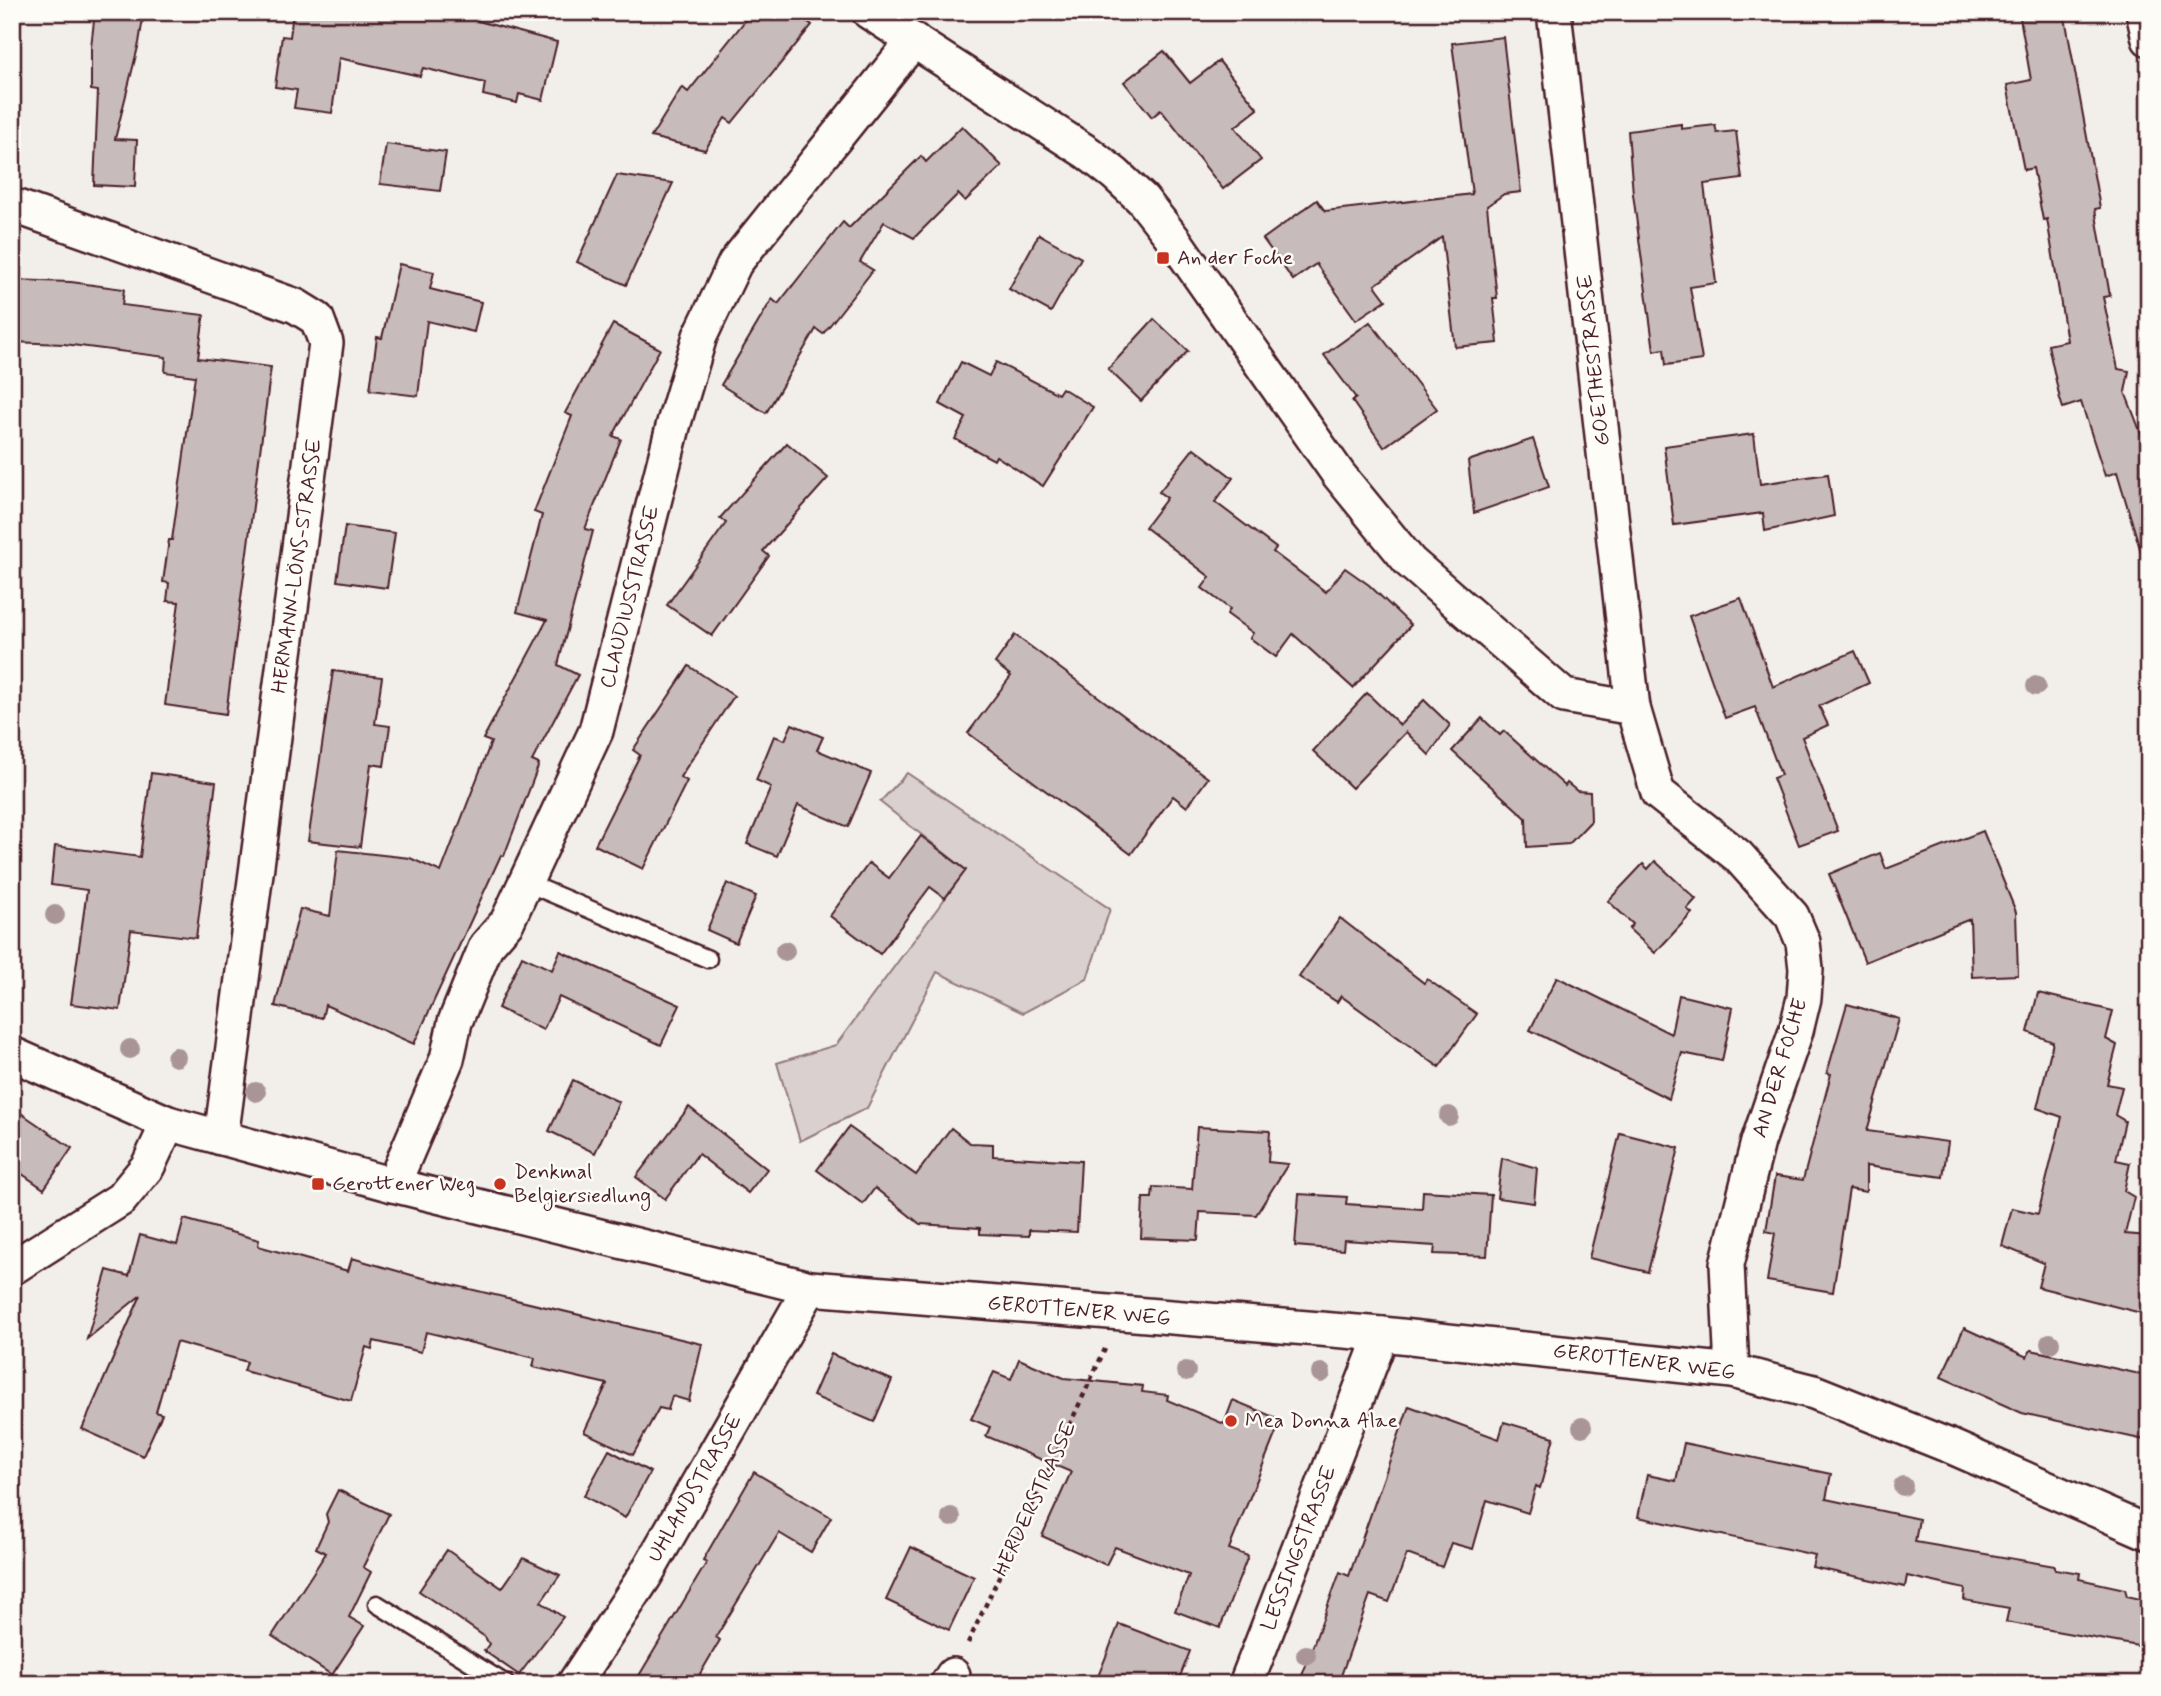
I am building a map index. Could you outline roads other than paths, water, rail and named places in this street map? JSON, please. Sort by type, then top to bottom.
[{"type":"street","name":"GOETHESTRASSE","points":[[1554,12],[1633,708]]},
{"type":"street","points":[[2143,12],[2149,39]]},
{"type":"street","points":[[896,23],[1088,153],[1142,199],[1243,335],[1339,475],[1410,562],[1564,696],[1633,708]]},
{"type":"street","name":"CLAUDIUSSTRASSE","points":[[393,1185],[447,1059],[455,1022],[486,946],[507,922],[596,732],[674,423],[700,336],[735,264],[841,127],[896,23]]},
{"type":"street","name":"HERMANN-LÖNS-STRASSE","points":[[12,205],[296,306],[317,319],[326,344],[221,1138]]},
{"type":"street","name":"AN DER FOCHE","points":[[1633,708],[1658,793],[1738,856],[1792,916],[1803,942],[1806,969],[1804,998],[1758,1142],[1727,1264],[1732,1371]]},
{"type":"street","name":"GEROTTENER WEG","points":[[12,1054],[168,1123],[393,1185],[810,1288],[1382,1334],[1732,1371],[1814,1392],[1974,1456],[2149,1533]]},
{"type":"street","points":[[12,1268],[121,1199],[148,1166],[168,1123]]},
{"type":"street","name":"UHLANDSTRASSE","points":[[574,1684],[645,1576],[810,1288]]},
{"type":"street","name":"LESSINGSTRASSE","points":[[1246,1684],[1382,1334]]},
{"type":"lane","points":[[527,883],[708,959]]},
{"type":"lane","points":[[377,1604],[506,1684]]},
{"type":"place","name":"An der Foche","points":[[1163,258]]},
{"type":"place","name":"Gerottener Weg","points":[[318,1184]]},
{"type":"place","name":"Denkmal Belgiersiedlung","points":[[500,1184]]},
{"type":"place","name":"Mea Donna Alae","points":[[1231,1421]]}]
